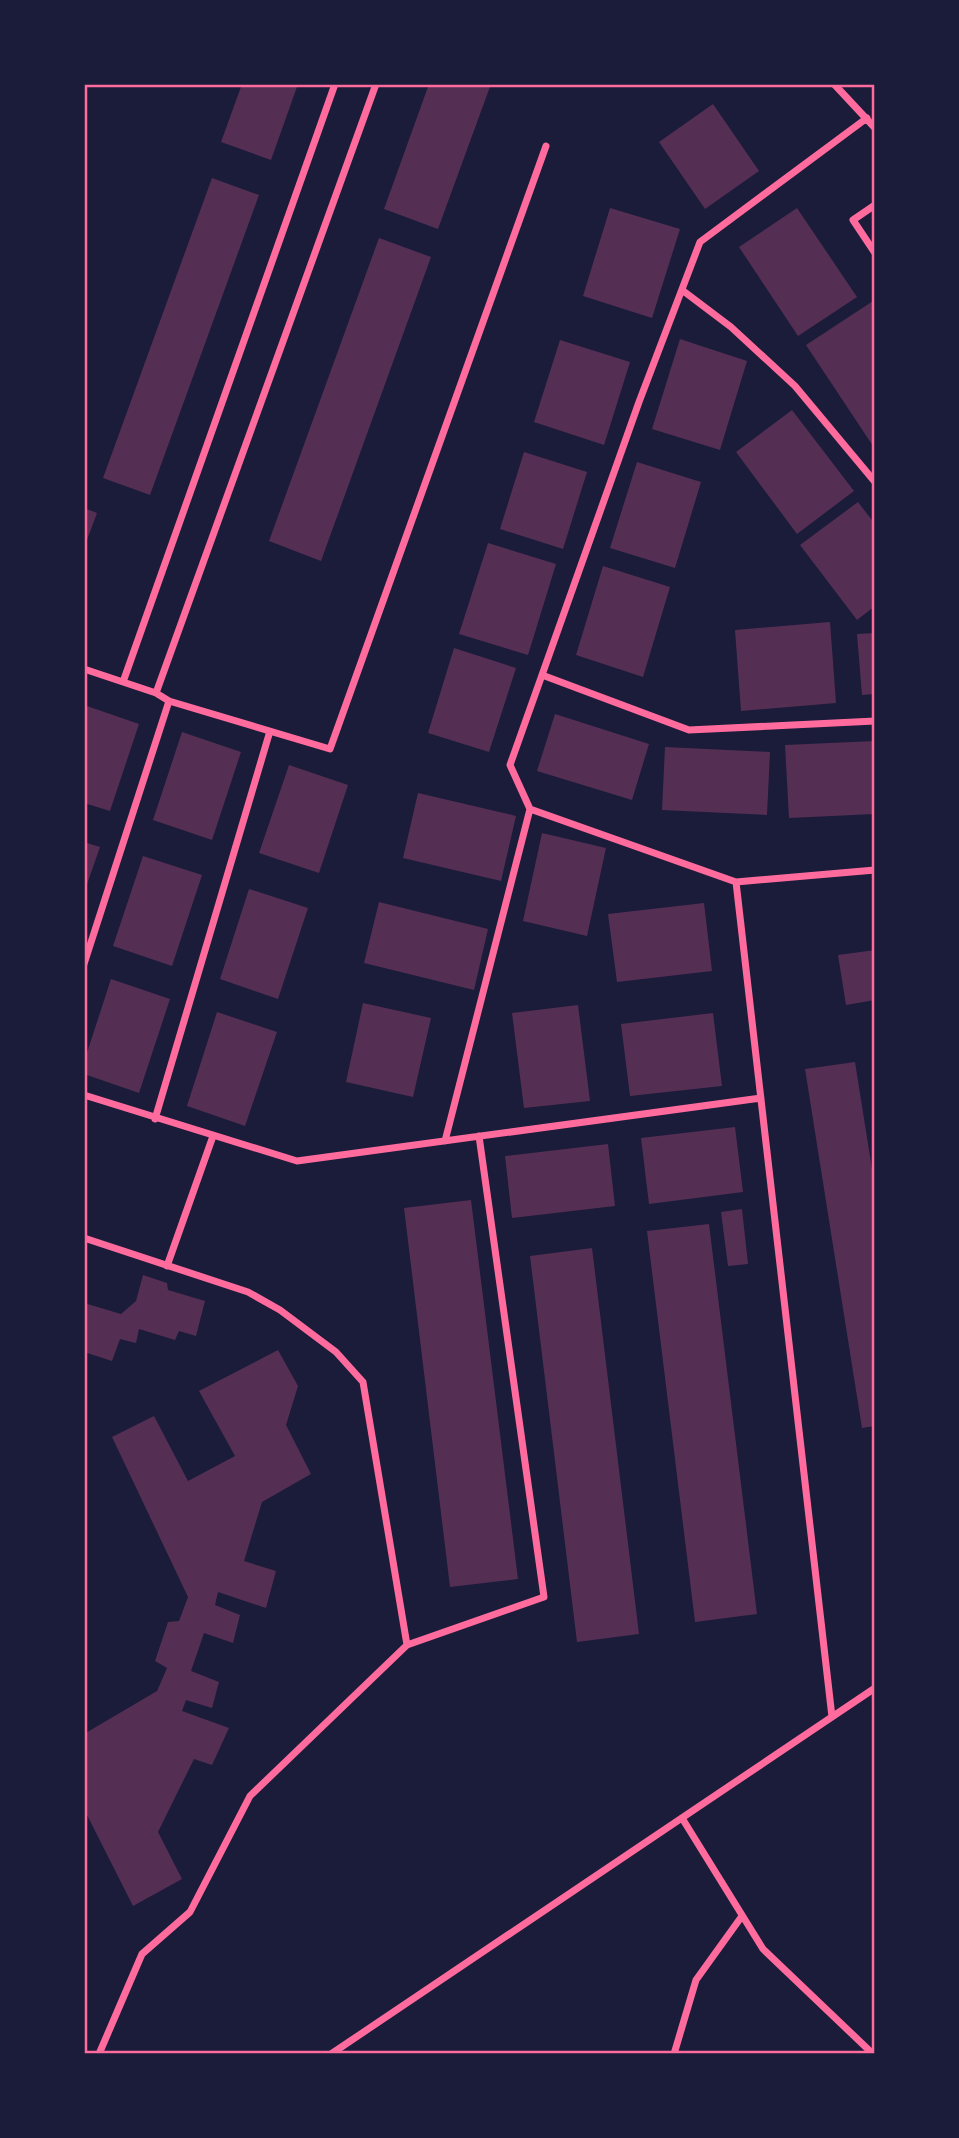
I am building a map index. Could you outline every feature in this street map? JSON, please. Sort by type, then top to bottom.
[{"type":"street","points":[[123,682],[335,84]]},
{"type":"street","points":[[156,693],[376,84]]},
{"type":"street","points":[[834,84],[875,128]]},
{"type":"street","points":[[445,1141],[530,809],[510,765],[639,402],[700,242],[867,118]]},
{"type":"street","points":[[84,668],[156,693],[169,701],[330,749],[546,146]]},
{"type":"street","points":[[875,205],[853,220],[875,253]]},
{"type":"street","points":[[682,290],[731,327],[795,387],[875,482]]},
{"type":"street","points":[[542,675],[689,730],[875,721]]},
{"type":"street","points":[[84,964],[169,701]]},
{"type":"street","points":[[155,1119],[270,731]]},
{"type":"street","points":[[530,809],[736,882],[875,870]]},
{"type":"street","points":[[736,882],[832,1717]]},
{"type":"street","points":[[84,1096],[296,1161],[761,1098]]},
{"type":"street","points":[[167,1266],[213,1136]]},
{"type":"street","points":[[99,2054],[142,1954],[190,1912],[250,1796],[407,1645],[544,1597],[479,1136]]},
{"type":"street","points":[[84,1238],[248,1292],[280,1310],[336,1352],[363,1381],[407,1645]]},
{"type":"street","points":[[331,2054],[875,1688]]},
{"type":"street","points":[[682,1818],[763,1949],[873,2054]]},
{"type":"street","points":[[674,2054],[696,1980],[742,1916]]},
{"type":"building","points":[[242,84],[298,84],[271,160],[221,142]]},
{"type":"building","points":[[429,84],[491,84],[438,229],[384,209]]},
{"type":"building","points":[[713,104],[759,171],[705,209],[659,142]]},
{"type":"building","points":[[212,178],[259,195],[150,495],[103,478]]},
{"type":"building","points":[[610,208],[680,229],[652,318],[583,296]]},
{"type":"building","points":[[797,208],[857,297],[798,336],[739,247]]},
{"type":"building","points":[[379,238],[431,257],[321,561],[269,541]]},
{"type":"building","points":[[873,301],[875,304],[875,449],[806,345]]},
{"type":"building","points":[[680,339],[747,361],[720,450],[652,429]]},
{"type":"building","points":[[560,340],[630,362],[604,445],[534,422]]},
{"type":"building","points":[[792,410],[854,491],[797,534],[736,452]]},
{"type":"building","points":[[524,452],[587,472],[563,549],[500,529]]},
{"type":"building","points":[[637,462],[701,482],[675,568],[610,548]]},
{"type":"building","points":[[858,502],[875,524],[875,606],[857,620],[800,545]]},
{"type":"building","points":[[84,508],[97,513],[84,548]]},
{"type":"building","points":[[488,543],[556,564],[528,655],[459,634]]},
{"type":"building","points":[[603,566],[670,587],[643,677],[576,655]]},
{"type":"building","points":[[830,622],[836,703],[741,711],[735,630]]},
{"type":"building","points":[[875,633],[875,694],[862,695],[857,634]]},
{"type":"building","points":[[454,648],[516,668],[489,752],[428,733]]},
{"type":"building","points":[[84,705],[139,724],[110,811],[84,803]]},
{"type":"building","points":[[555,714],[649,744],[632,800],[537,771]]},
{"type":"building","points":[[182,732],[241,752],[212,840],[153,820]]},
{"type":"building","points":[[875,741],[875,814],[789,818],[785,745]]},
{"type":"building","points":[[665,747],[770,752],[767,815],[662,810]]},
{"type":"building","points":[[289,765],[348,785],[319,873],[259,853]]},
{"type":"building","points":[[418,793],[516,816],[501,881],[403,858]]},
{"type":"building","points":[[542,833],[606,848],[587,936],[523,921]]},
{"type":"building","points":[[84,842],[100,847],[84,893]]},
{"type":"building","points":[[143,856],[202,875],[172,966],[113,946]]},
{"type":"building","points":[[249,889],[308,908],[278,999],[220,979]]},
{"type":"building","points":[[379,902],[488,929],[474,990],[364,963]]},
{"type":"building","points":[[704,903],[712,971],[617,982],[608,914]]},
{"type":"building","points":[[875,950],[875,1000],[846,1005],[838,955]]},
{"type":"building","points":[[111,979],[170,999],[139,1093],[84,1074],[84,1062]]},
{"type":"building","points":[[363,1003],[431,1018],[413,1097],[346,1082]]},
{"type":"building","points":[[578,1005],[590,1101],[524,1108],[512,1013]]},
{"type":"building","points":[[217,1012],[277,1032],[245,1126],[187,1106]]},
{"type":"building","points":[[713,1013],[722,1086],[630,1096],[621,1024]]},
{"type":"building","points":[[855,1062],[875,1188],[875,1426],[862,1428],[805,1069]]},
{"type":"building","points":[[735,1127],[743,1192],[649,1204],[641,1138]]},
{"type":"building","points":[[608,1144],[615,1206],[512,1218],[505,1156]]},
{"type":"building","points":[[471,1200],[518,1579],[450,1587],[404,1208]]},
{"type":"building","points":[[742,1209],[748,1264],[728,1266],[721,1212]]},
{"type":"building","points":[[709,1224],[757,1614],[695,1622],[647,1231]]},
{"type":"building","points":[[592,1248],[639,1634],[577,1642],[530,1256]]},
{"type":"building","points":[[143,1275],[167,1283],[168,1290],[205,1301],[196,1336],[179,1331],[175,1340],[139,1329],[136,1343],[120,1339],[112,1361],[84,1352],[84,1303],[121,1314],[136,1301]]},
{"type":"building","points":[[278,1350],[298,1386],[286,1425],[311,1474],[262,1502],[244,1561],[276,1571],[266,1608],[218,1592],[215,1605],[240,1615],[233,1643],[204,1633],[191,1671],[219,1682],[212,1708],[186,1700],[182,1711],[229,1728],[212,1765],[194,1759],[158,1832],[182,1879],[133,1906],[84,1809],[84,1734],[157,1691],[167,1668],[155,1661],[168,1622],[179,1621],[188,1597],[112,1437],[154,1416],[188,1481],[235,1456],[199,1391]]}]
